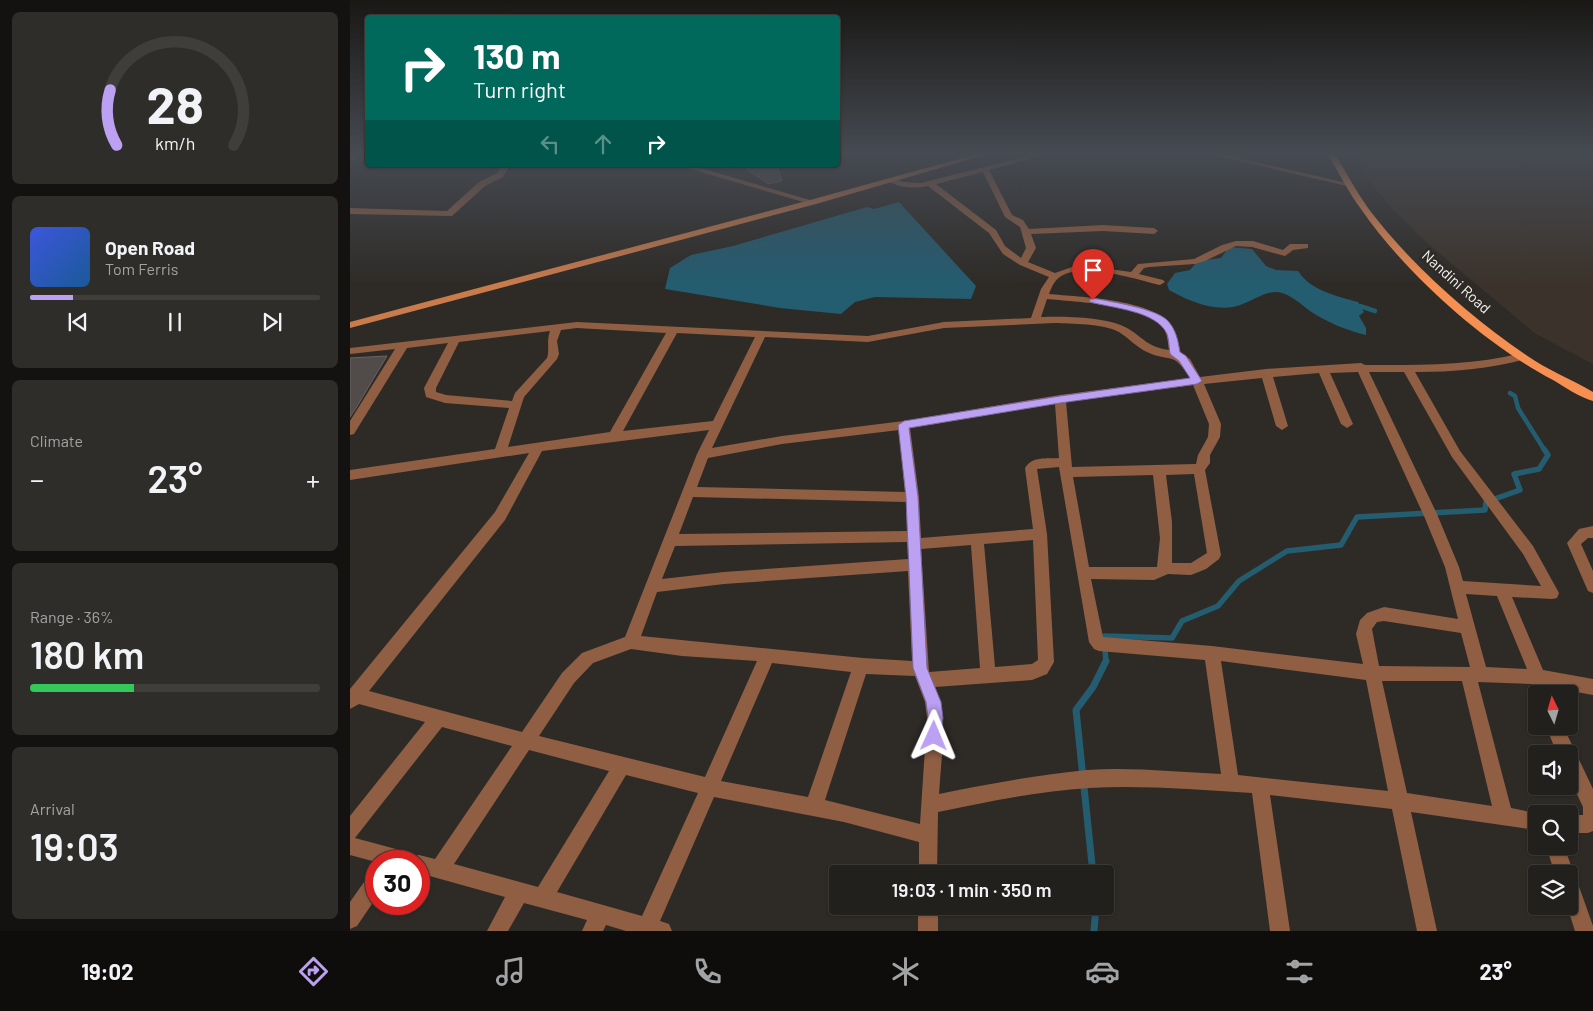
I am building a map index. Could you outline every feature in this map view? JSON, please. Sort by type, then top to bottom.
[{"type":"main road","points":[[350,325],[828,197]]},
{"type":"main road","name":"Nandini Road","points":[[1357,197],[1390,241],[1467,314],[1522,357],[1549,374],[1593,397]]},
{"type":"street","points":[[350,211],[449,214],[467,197]]},
{"type":"street","points":[[798,197],[812,202]]},
{"type":"street","points":[[949,197],[993,232],[1001,247],[1023,263],[1055,276]]},
{"type":"street","points":[[999,197],[1009,217],[1020,222],[1026,232],[1031,248],[1023,263]]},
{"type":"street","points":[[1026,232],[1104,228],[1154,231]]},
{"type":"street","points":[[1133,276],[1141,266],[1201,259],[1228,244],[1249,243],[1271,250],[1286,252],[1290,247],[1305,246]]},
{"type":"street","points":[[1035,321],[1049,282],[1061,272],[1085,269],[1160,282]]},
{"type":"street","points":[[1044,296],[1105,302],[1154,316],[1169,329],[1172,335],[1175,354]]},
{"type":"street","points":[[350,351],[577,324],[761,335],[868,339],[944,325],[1072,320],[1121,329],[1145,347],[1175,354],[1183,359],[1197,381],[1215,424],[1216,431],[1204,455],[1204,463],[1199,469],[1158,470],[1034,464],[1031,468],[1040,534],[1046,662],[1041,669],[1032,672],[988,675],[922,674],[768,655],[670,649],[631,642],[588,658],[577,667],[439,870]]},
{"type":"street","points":[[500,452],[516,405],[525,388],[552,359],[554,354],[552,341],[557,327]]},
{"type":"street","points":[[614,436],[673,330]]},
{"type":"street","points":[[631,642],[703,454],[761,335]]},
{"type":"street","points":[[456,339],[430,388],[430,394],[445,399],[516,405]]},
{"type":"street","points":[[350,432],[403,345]]},
{"type":"street","points":[[703,454],[782,440],[904,425],[1060,399],[1197,381],[1323,369],[1471,366],[1522,357]]},
{"type":"street","points":[[1361,367],[1403,454],[1452,567],[1468,627],[1474,674],[1504,816]]},
{"type":"street","points":[[1407,368],[1456,454],[1528,550],[1552,593],[1458,587]]},
{"type":"street","points":[[1323,369],[1347,424]]},
{"type":"street","points":[[1266,373],[1282,426]]},
{"type":"street","points":[[1060,399],[1066,467],[1094,636],[1104,644],[1212,653],[1372,673],[1538,677],[1593,687]]},
{"type":"street","points":[[350,475],[539,446],[717,425]]},
{"type":"street","points":[[904,425],[912,497],[914,565],[922,674],[933,702],[936,718],[929,805],[928,865]]},
{"type":"street","points":[[539,446],[500,516],[353,698],[709,787],[814,807],[928,835]]},
{"type":"street","points":[[1164,568],[1184,570],[1199,568],[1214,555],[1199,469]]},
{"type":"street","points":[[1084,573],[1154,574],[1162,572],[1166,559],[1165,503],[1158,470]]},
{"type":"street","points":[[689,492],[912,497]]},
{"type":"street","points":[[1593,532],[1584,532],[1574,542],[1593,587]]},
{"type":"street","points":[[670,540],[913,540],[1040,534]]},
{"type":"street","points":[[977,538],[988,675]]},
{"type":"street","points":[[653,586],[724,578],[914,565]]},
{"type":"street","points":[[1501,590],[1540,685]]},
{"type":"street","points":[[1427,931],[1364,634],[1365,626],[1374,615],[1384,614],[1468,627]]},
{"type":"street","points":[[1212,653],[1231,784]]},
{"type":"street","points":[[430,867],[544,898],[596,922],[655,929],[709,787],[768,655]]},
{"type":"street","points":[[814,807],[861,666]]},
{"type":"street","points":[[350,831],[439,718]]},
{"type":"street","points":[[544,898],[622,765]]},
{"type":"street","points":[[1578,777],[1592,806],[1593,817],[1588,824],[1578,824]]},
{"type":"street","points":[[929,805],[1004,790],[1080,780],[1128,778],[1260,785],[1399,800],[1528,820]]},
{"type":"street","points":[[1260,785],[1280,931]]},
{"type":"street","points":[[350,846],[365,850]]},
{"type":"street","points":[[497,931],[520,892]]},
{"type":"street","points":[[350,919],[365,898]]},
{"type":"street","points":[[1578,910],[1585,931]]},
{"type":"street","points":[[928,915],[928,931]]},
{"type":"shaded area","points":[[1383,197],[1593,197],[1593,364],[1536,334],[1427,243]]},
{"type":"water","points":[[899,202],[976,286],[971,299],[875,297],[855,302],[841,314],[780,308],[665,289],[670,268],[691,255],[733,246],[867,207],[874,209]]},
{"type":"water","points":[[1229,247],[1252,249],[1266,266],[1276,270],[1298,271],[1303,278],[1317,288],[1358,302],[1364,312],[1359,316],[1366,328],[1366,335],[1345,329],[1316,315],[1283,293],[1265,294],[1245,303],[1226,308],[1196,303],[1169,290],[1167,284],[1175,273],[1190,270],[1196,263],[1205,260],[1221,258]]},
{"type":"building","points":[[387,356],[356,408],[350,417],[350,358]]},
{"type":"waterway","points":[[1360,306],[1375,311]]},
{"type":"waterway","points":[[1510,393],[1515,396],[1518,408],[1545,451]]},
{"type":"waterway","points":[[1106,661],[1104,636],[1172,638],[1182,621],[1218,606],[1239,581],[1287,551],[1341,545],[1357,517],[1485,510],[1486,502],[1520,490],[1514,474],[1539,469],[1548,455],[1544,449]]},
{"type":"waterway","points":[[1092,865],[1076,710],[1093,687],[1106,661]]},
{"type":"waterway","points":[[1094,931],[1095,915]]},
{"type":"route","points":[[934,736],[936,718],[933,702],[920,668],[912,497],[904,425],[1060,399],[1197,381],[1186,362],[1175,354],[1172,335],[1163,322],[1143,312],[1093,300]]}]
